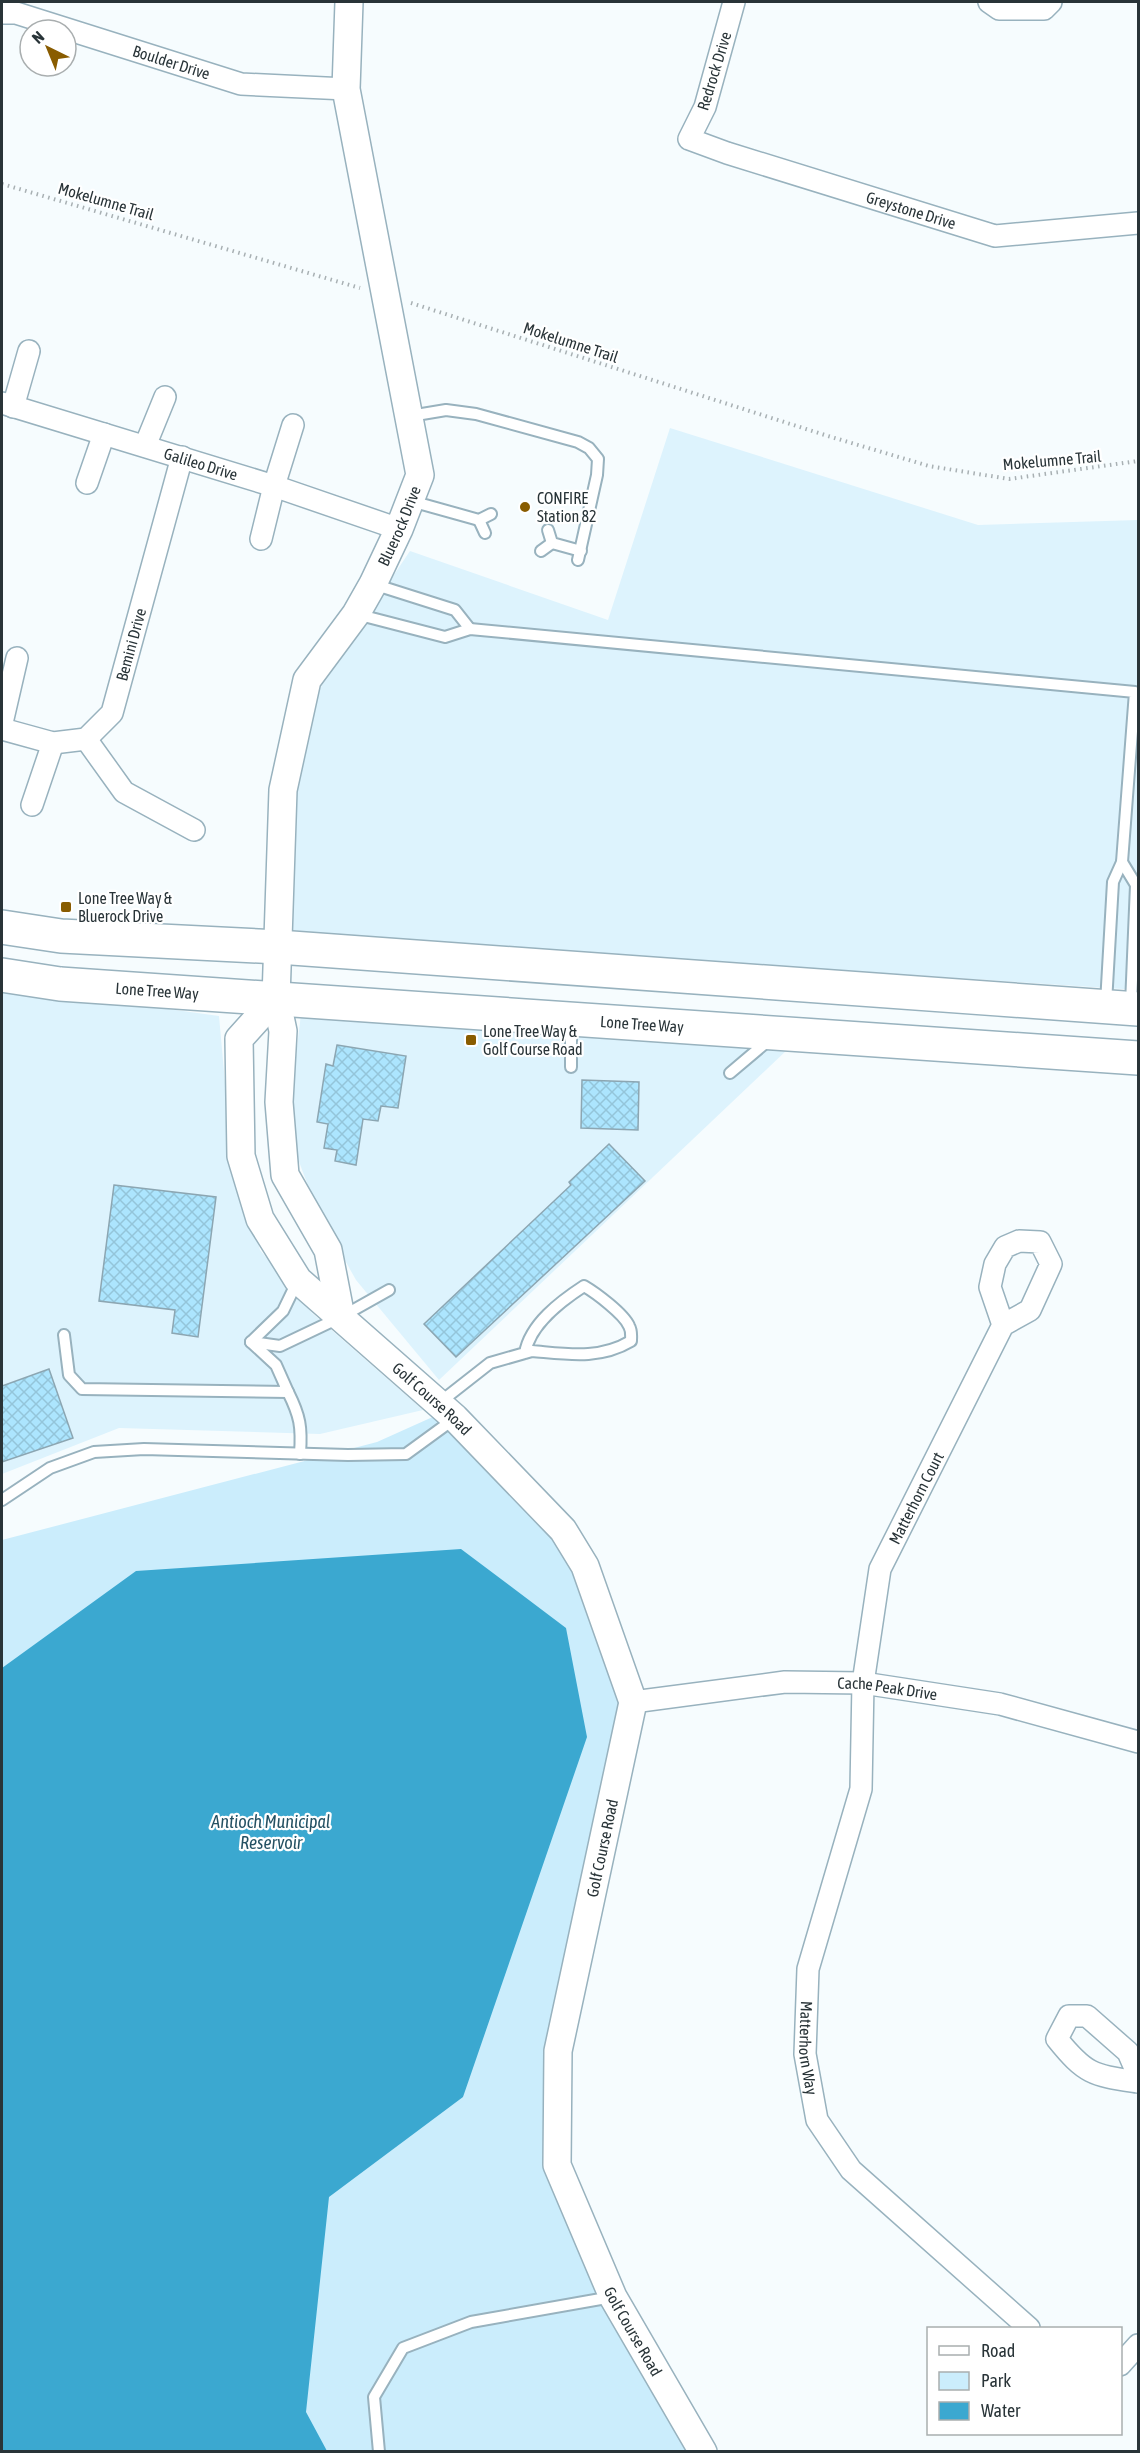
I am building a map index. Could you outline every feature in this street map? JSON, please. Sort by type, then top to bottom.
[{"type":"main road","points":[[2,927],[62,936],[278,947],[1125,1008]]},
{"type":"main road","name":"Lone Tree Way","points":[[2,975],[60,984],[1138,1058]]},
{"type":"street","name":"Bluerock Drive","points":[[276,998],[283,790],[307,680],[356,614],[373,584],[399,530],[420,475],[388,296],[346,89],[349,2]]},
{"type":"street","name":"Redrock Drive","points":[[689,139],[705,106],[734,2]]},
{"type":"street","points":[[989,2],[999,9],[1044,9],[1051,2]]},
{"type":"street","name":"Boulder Drive","points":[[2,14],[16,13],[241,84],[346,89]]},
{"type":"street","name":"Greystone Drive","points":[[689,139],[727,153],[995,236],[1138,223]]},
{"type":"street","points":[[7,405],[29,351]]},
{"type":"street","points":[[145,446],[165,397]]},
{"type":"street","name":"Galileo Drive","points":[[7,405],[274,486],[399,530]]},
{"type":"street","points":[[261,539],[274,486],[293,425]]},
{"type":"street","points":[[87,483],[104,434]]},
{"type":"street","name":"Bemini Drive","points":[[86,739],[112,713],[182,457]]},
{"type":"street","points":[[2,723],[17,658]]},
{"type":"street","points":[[2,729],[53,743],[86,739],[124,792],[194,830]]},
{"type":"street","points":[[32,805],[53,743]]},
{"type":"street","points":[[276,998],[283,1031],[279,1102],[285,1175],[328,1250],[341,1317]]},
{"type":"street","name":"Golf Course Road","points":[[276,998],[239,1039],[241,1156],[260,1219],[298,1280],[446,1411],[563,1530],[585,1566],[633,1702],[558,2051],[557,2165],[613,2297],[703,2451]]},
{"type":"street","name":"Matterhorn Court","points":[[863,1683],[880,1569],[1003,1325]]},
{"type":"street","name":"Cache Peak Drive","points":[[633,1702],[785,1682],[863,1683],[1000,1704],[1138,1743]]},
{"type":"street","name":"Matterhorn Way","points":[[863,1683],[861,1789],[808,1969],[805,2054],[817,2120],[851,2170],[1028,2327]]},
{"type":"street","points":[[1138,2075],[1128,2052],[1087,2016],[1069,2016],[1057,2038],[1075,2061],[1097,2076],[1138,2082]]},
{"type":"street","points":[[1122,2363],[1138,2345]]},
{"type":"lane","points":[[410,416],[446,410],[476,414],[578,442],[589,448],[598,459],[597,475],[579,556],[552,543],[548,530]]},
{"type":"lane","points":[[411,501],[479,520],[491,514]]},
{"type":"lane","points":[[479,520],[485,533]]},
{"type":"lane","points":[[541,551],[552,543]]},
{"type":"lane","points":[[373,584],[455,610],[470,629]]},
{"type":"lane","points":[[356,614],[445,637],[470,629],[1135,692],[1122,862],[1113,882],[1125,1008]]},
{"type":"lane","points":[[1122,862],[1136,885],[1125,1008]]},
{"type":"lane","points":[[571,1018],[571,1067]]},
{"type":"lane","points":[[730,1073],[778,1033]]},
{"type":"lane","points":[[252,1342],[283,1311],[298,1280]]},
{"type":"lane","points":[[2,1500],[50,1468],[94,1452],[144,1449],[300,1454],[406,1454],[490,1363],[525,1353],[532,1351],[588,1355],[616,1350],[631,1341],[629,1324],[584,1286],[547,1316],[527,1341],[525,1353]]},
{"type":"lane","points":[[252,1342],[280,1346],[341,1317],[389,1290]]},
{"type":"lane","points":[[64,1335],[69,1375],[82,1389],[288,1392]]},
{"type":"lane","points":[[252,1342],[276,1365],[299,1415],[302,1429],[300,1454]]},
{"type":"lane","points":[[379,2451],[374,2397],[403,2348],[471,2322],[613,2297]]},
{"type":"path","name":"Mokelumne Trail","points":[[2,184],[388,296],[929,466],[1009,479],[1138,461]]},
{"type":"shaded area","points":[[670,428],[978,525],[1138,520],[1138,990],[286,934],[299,744],[313,701],[337,659],[410,551],[608,620]]},
{"type":"shaded area","points":[[2,986],[219,1016],[228,1116],[260,1250],[312,1313],[423,1410],[320,1434],[119,1428],[2,1474]]},
{"type":"shaded area","points":[[301,1014],[788,1049],[439,1380],[356,1280],[318,1212],[287,1130]]},
{"type":"green space","name":"Antioch Municipal Reservoir","points":[[446,1411],[563,1530],[633,1702],[558,2051],[557,2165],[688,2451],[2,2452],[2,1540],[377,1442]]},
{"type":"water","name":"Antioch Municipal Reservoir","points":[[461,1549],[566,1628],[587,1737],[463,2097],[329,2197],[306,2412],[327,2451],[2,2451],[2,1668],[136,1571]]},
{"type":"building","points":[[337,1045],[406,1056],[398,1108],[381,1106],[378,1121],[363,1119],[356,1165],[335,1161],[337,1150],[324,1148],[328,1124],[317,1122],[326,1064],[333,1066]]},
{"type":"building","points":[[582,1080],[639,1082],[638,1130],[581,1128]]},
{"type":"building","points":[[609,1144],[645,1181],[456,1357],[424,1324],[571,1185],[569,1182]]},
{"type":"building","points":[[114,1185],[216,1197],[198,1337],[172,1333],[175,1310],[99,1301]]},
{"type":"building","points":[[49,1369],[73,1438],[2,1462],[2,1386]]},
{"type":"place","name":"CONFIRE Station 82","points":[[525,507]]},
{"type":"place","name":"Lone Tree Way & Bluerock Drive","points":[[66,907]]},
{"type":"place","name":"Lone Tree Way & Golf Course Road","points":[[471,1040]]}]
